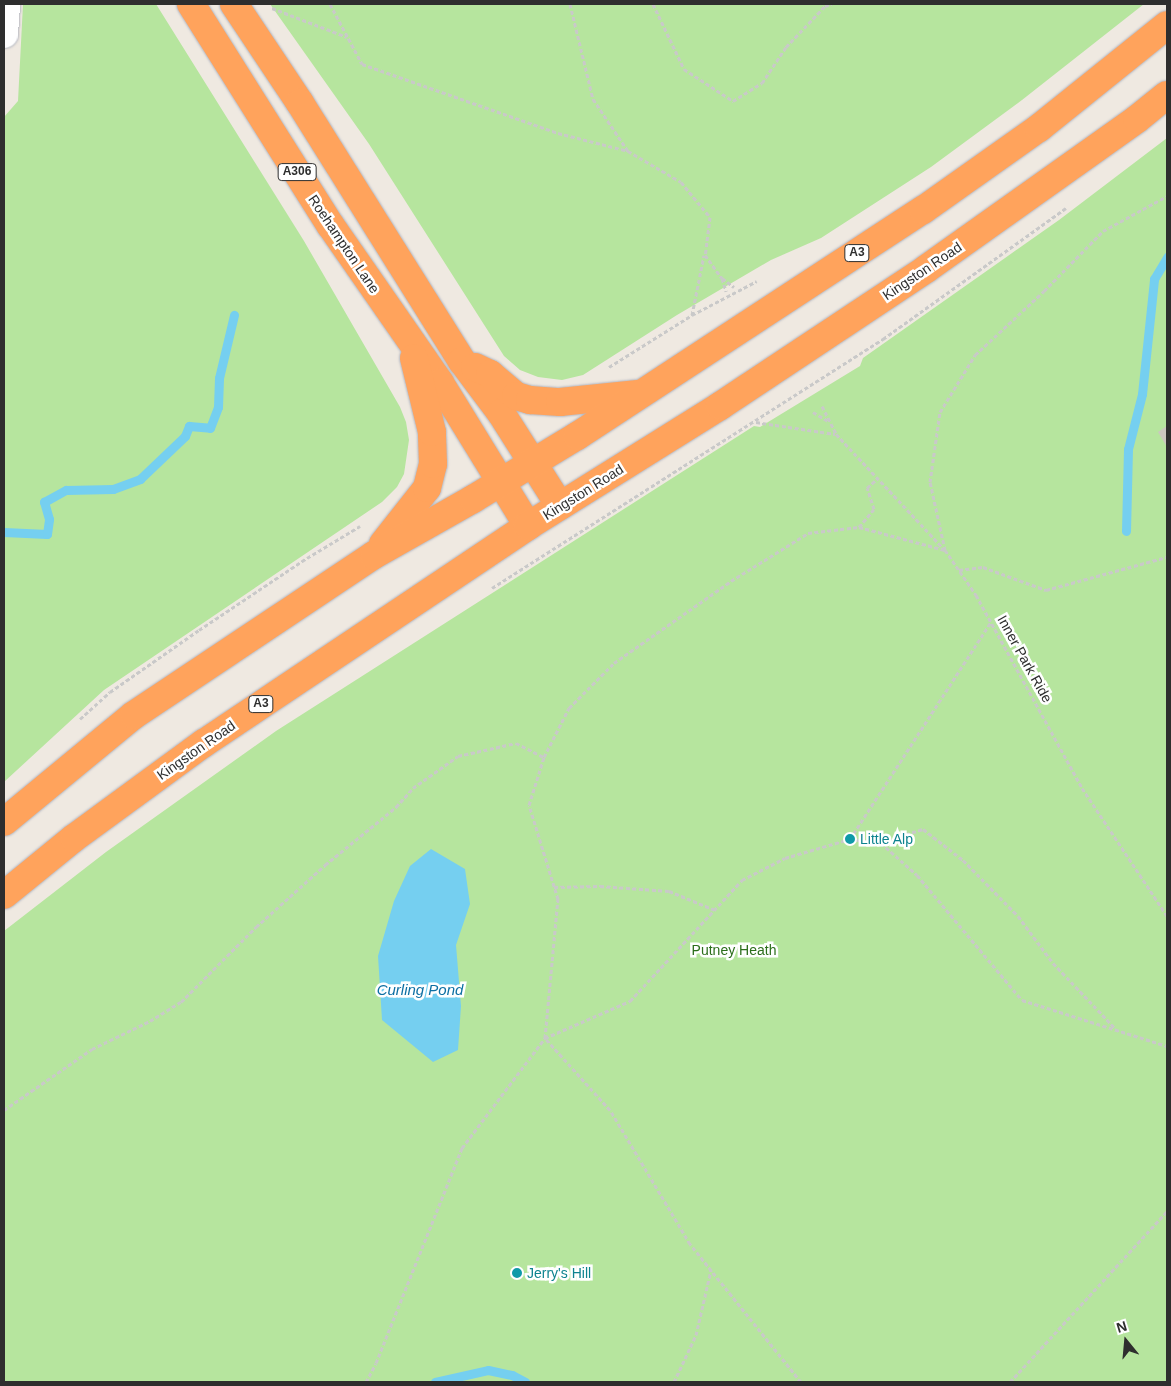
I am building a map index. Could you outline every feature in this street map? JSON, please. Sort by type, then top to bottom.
[{"type":"highway","name":"Roehampton Lane","points":[[191,4],[331,226],[440,383],[499,482]]},
{"type":"highway","name":"A306","points":[[234,4],[300,102],[462,361],[501,413],[560,506]]},
{"type":"highway","name":"A3","points":[[4,822],[134,715],[374,555],[577,436],[639,394],[775,308],[946,194],[1039,128],[1167,25]]},
{"type":"highway","name":"Kingston Road","points":[[4,895],[74,838],[204,743],[528,526],[720,406],[926,269],[1138,119],[1167,95]]},
{"type":"highway","name":"A306","points":[[374,555],[427,488],[433,464],[432,432],[408,336]]},
{"type":"highway","points":[[462,361],[490,374],[516,396],[530,400],[560,402],[639,394]]},
{"type":"highway","name":"A306","points":[[499,482],[528,526]]},
{"type":"street","points":[[4,34],[6,4]]},
{"type":"path","points":[[263,4],[348,37]]},
{"type":"path","points":[[330,4],[362,64],[558,133],[628,151],[681,182],[710,217],[705,255],[692,315]]},
{"type":"path","points":[[570,4],[592,99],[628,151]]},
{"type":"path","points":[[652,4],[684,69],[733,101],[762,83],[786,47],[825,6],[832,4]]},
{"type":"path","points":[[801,1382],[690,1244],[610,1110],[545,1038],[558,899],[529,805],[544,757],[569,708],[614,662],[730,581],[808,533],[859,527],[945,550],[930,482],[940,412],[975,355],[1044,291],[1103,231],[1167,196]]},
{"type":"path","points":[[490,589],[756,422],[883,339],[1072,203]]},
{"type":"path","points":[[705,255],[722,278],[734,287]]},
{"type":"path","points":[[722,278],[726,291]]},
{"type":"path","points":[[606,369],[692,315],[762,279]]},
{"type":"path","name":"Inner Park Ride","points":[[822,406],[836,434],[945,550],[959,570],[991,622],[1082,788],[1167,916]]},
{"type":"path","points":[[813,412],[828,421]]},
{"type":"path","points":[[756,422],[836,434]]},
{"type":"path","points":[[859,527],[874,509],[867,488],[878,478]]},
{"type":"path","points":[[74,725],[110,692],[307,558],[362,525]]},
{"type":"path","points":[[959,570],[983,567],[1046,590],[1167,557]]},
{"type":"path","points":[[850,839],[991,622]]},
{"type":"path","points":[[4,1110],[92,1049],[150,1021],[181,1002],[256,927],[325,865],[396,807],[413,788],[458,756],[516,743],[544,757]]},
{"type":"path","points":[[366,1382],[376,1363],[462,1148],[545,1038],[630,1001],[742,880],[785,858],[850,839],[881,843],[923,829],[963,860],[1018,916],[1053,963],[1115,1029]]},
{"type":"path","points":[[881,843],[917,875],[1022,1000],[1167,1046]]},
{"type":"path","points":[[554,887],[600,886],[669,891],[715,910]]},
{"type":"path","points":[[1010,1382],[1167,1211]]},
{"type":"path","points":[[674,1382],[696,1335],[711,1270]]},
{"type":"green space","points":[[23,4],[156,4],[304,241],[400,407],[406,422],[409,440],[404,474],[397,487],[382,502],[104,690],[4,782],[4,117],[18,101]]},
{"type":"green space","points":[[270,4],[1144,4],[1022,100],[931,167],[821,238],[771,260],[677,315],[583,375],[562,380],[538,377],[520,370],[504,356],[369,144]]},
{"type":"green space","name":"Putney Heath","points":[[1167,138],[1167,1382],[4,1382],[4,931],[106,852],[276,731],[754,426],[760,427],[860,366],[863,358],[1059,220]]},
{"type":"water","name":"Curling Pond","points":[[431,849],[465,869],[470,904],[456,945],[461,1006],[458,1050],[433,1062],[382,1020],[378,956],[394,901],[410,866]]},
{"type":"building","points":[[1167,426],[1167,447],[1158,432]]},
{"type":"waterway","points":[[1126,531],[1128,449],[1142,394],[1154,279],[1167,257]]},
{"type":"waterway","points":[[4,532],[47,534],[49,519],[44,502],[66,490],[113,489],[140,479],[185,436],[189,426],[210,428],[218,407],[219,378],[234,315]]},
{"type":"waterway","points":[[435,1382],[488,1370],[512,1375],[525,1382]]},
{"type":"place","name":"Little Alp","points":[[850,839]]},
{"type":"place","name":"Jerry's Hill","points":[[517,1273]]}]
